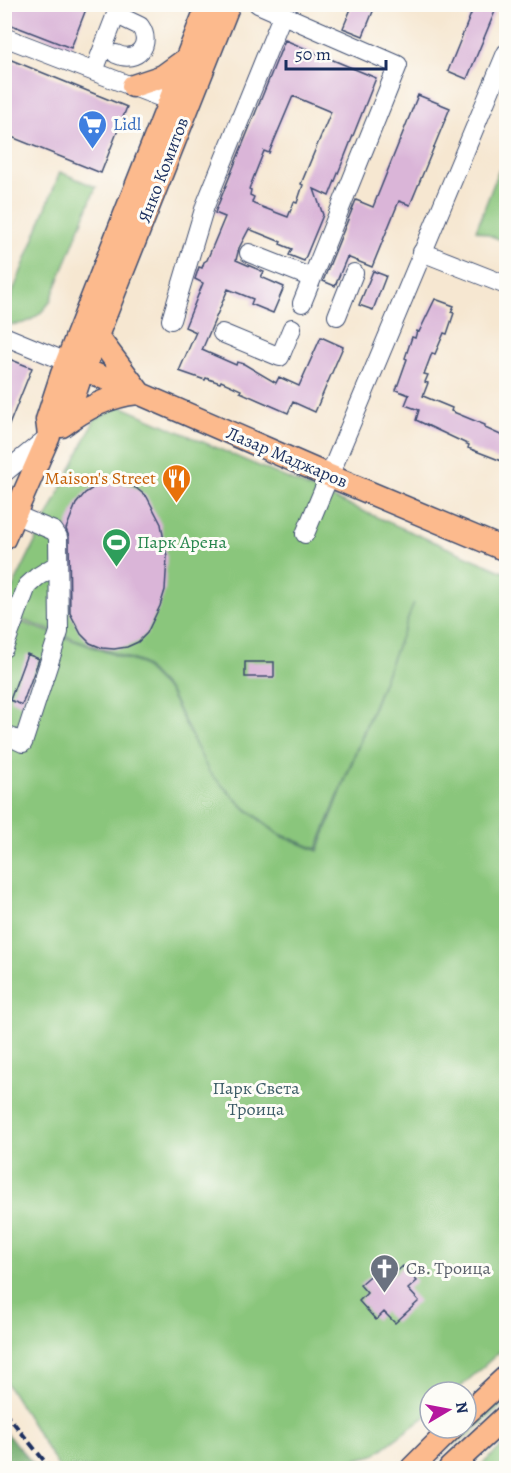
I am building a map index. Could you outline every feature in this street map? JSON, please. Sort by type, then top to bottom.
[{"type":"main road","name":"Янко Комитов","points":[[76,365],[97,336],[178,104],[186,59],[208,4]]},
{"type":"main road","name":"Янко Комитов","points":[[76,365],[93,296],[178,104],[229,4]]},
{"type":"main road","points":[[134,86],[163,76],[186,59]]},
{"type":"main road","points":[[4,539],[10,512],[57,430],[79,413],[105,399],[140,392],[97,336]]},
{"type":"main road","points":[[57,430],[47,420],[76,365]]},
{"type":"main road","name":"Лазар Маджаров","points":[[76,365],[507,550]]},
{"type":"main road","points":[[478,1403],[507,1377]]},
{"type":"main road","points":[[412,1468],[458,1460],[507,1416]]},
{"type":"main road","points":[[412,1468],[440,1440]]},
{"type":"street","points":[[258,4],[398,65],[302,303]]},
{"type":"street","points":[[94,71],[118,10],[140,26],[145,38],[138,54],[126,57],[116,54]]},
{"type":"street","points":[[171,320],[205,206],[282,16]]},
{"type":"street","points":[[4,37],[178,104]]},
{"type":"street","points":[[305,534],[507,53]]},
{"type":"street","points":[[422,252],[507,285]]},
{"type":"street","points":[[249,253],[312,278]]},
{"type":"street","points":[[337,316],[354,273]]},
{"type":"street","points":[[222,333],[280,357],[292,328]]},
{"type":"street","points":[[4,336],[76,365]]},
{"type":"street","points":[[4,473],[57,430]]},
{"type":"street","points":[[4,734],[23,743],[59,632],[58,537],[54,531],[10,512]]},
{"type":"street","points":[[4,648],[27,586],[58,564]]},
{"type":"green space","points":[[499,170],[506,173],[506,242],[476,230]]},
{"type":"green space","points":[[60,172],[96,187],[50,302],[41,313],[25,323],[5,324],[5,312]]},
{"type":"green space","name":"Парк Света Троица","points":[[120,406],[506,573],[506,1346],[468,1380],[418,1380],[418,1422],[374,1455],[319,1468],[59,1468],[5,1381],[4,621],[6,617],[141,664],[169,692],[209,772],[170,692],[142,663],[5,614],[4,606],[95,419]],"holes":[[[414,603],[318,851],[279,835],[242,806],[209,772],[242,805],[280,834],[317,849]]]},
{"type":"green space","points":[[506,1391],[506,1402],[478,1427],[478,1418]]},
{"type":"green space","points":[[5,1432],[37,1468],[5,1467]]},
{"type":"green space","points":[[455,1440],[461,1440],[447,1448]]},
{"type":"green space","points":[[506,1443],[506,1468],[478,1468]]},
{"type":"building","points":[[4,4],[88,4],[71,48],[4,22]]},
{"type":"building","points":[[353,4],[376,4],[363,36],[343,28]]},
{"type":"building","points":[[475,4],[498,4],[467,79],[448,71]]},
{"type":"building","points":[[285,40],[376,78],[329,196],[314,189],[323,215],[304,261],[289,255],[292,249],[280,244],[281,242],[249,229],[239,248],[236,260],[264,272],[261,277],[284,287],[273,313],[251,304],[253,299],[228,289],[202,350],[236,365],[237,362],[244,364],[276,383],[279,377],[299,386],[321,337],[343,347],[315,412],[293,402],[288,413],[221,381],[220,383],[206,378],[205,380],[179,371],[196,332],[185,327],[203,283],[195,279],[199,267],[202,268],[207,260],[225,217],[215,213]],"holes":[[[293,96],[331,112],[301,184],[303,185],[297,203],[294,202],[288,217],[254,204],[252,202],[254,197],[250,195],[251,190],[249,189],[264,151],[269,153]]]},
{"type":"building","points":[[4,57],[127,107],[101,173],[4,134]]},
{"type":"building","points":[[418,95],[450,108],[410,205],[399,201],[372,267],[347,257],[335,286],[323,281],[356,200],[373,207]]},
{"type":"building","points":[[373,271],[386,276],[373,310],[359,305]]},
{"type":"building","points":[[435,299],[454,306],[451,312],[454,313],[447,334],[444,333],[435,354],[432,353],[424,374],[428,375],[425,382],[428,383],[423,396],[452,408],[451,411],[485,425],[485,428],[505,437],[507,463],[468,448],[469,445],[416,420],[419,410],[405,405],[409,395],[396,390],[412,337],[415,338],[417,331],[419,332]]},
{"type":"building","points":[[4,357],[32,368],[5,435],[4,435]]},
{"type":"building","points":[[109,482],[123,483],[136,488],[147,497],[161,524],[167,557],[165,590],[147,633],[138,642],[114,649],[102,648],[90,643],[81,634],[70,613],[69,537],[66,529],[76,504],[85,493]]},
{"type":"building","points":[[27,654],[39,659],[22,705],[10,700]]},
{"type":"building","points":[[245,662],[274,662],[274,677],[245,677]]},
{"type":"building","points":[[384,1264],[394,1274],[403,1266],[417,1281],[408,1289],[419,1301],[395,1323],[384,1312],[376,1320],[359,1301],[367,1293],[360,1285]]},
{"type":"railway","points":[[4,1411],[50,1468]]},
{"type":"place","name":"Lidl","points":[[92,150]]},
{"type":"place","name":"Maison's Street","points":[[177,504]]},
{"type":"place","name":"Парк Арена","points":[[116,568]]},
{"type":"place","name":"Св. Троица","points":[[385,1294]]}]
